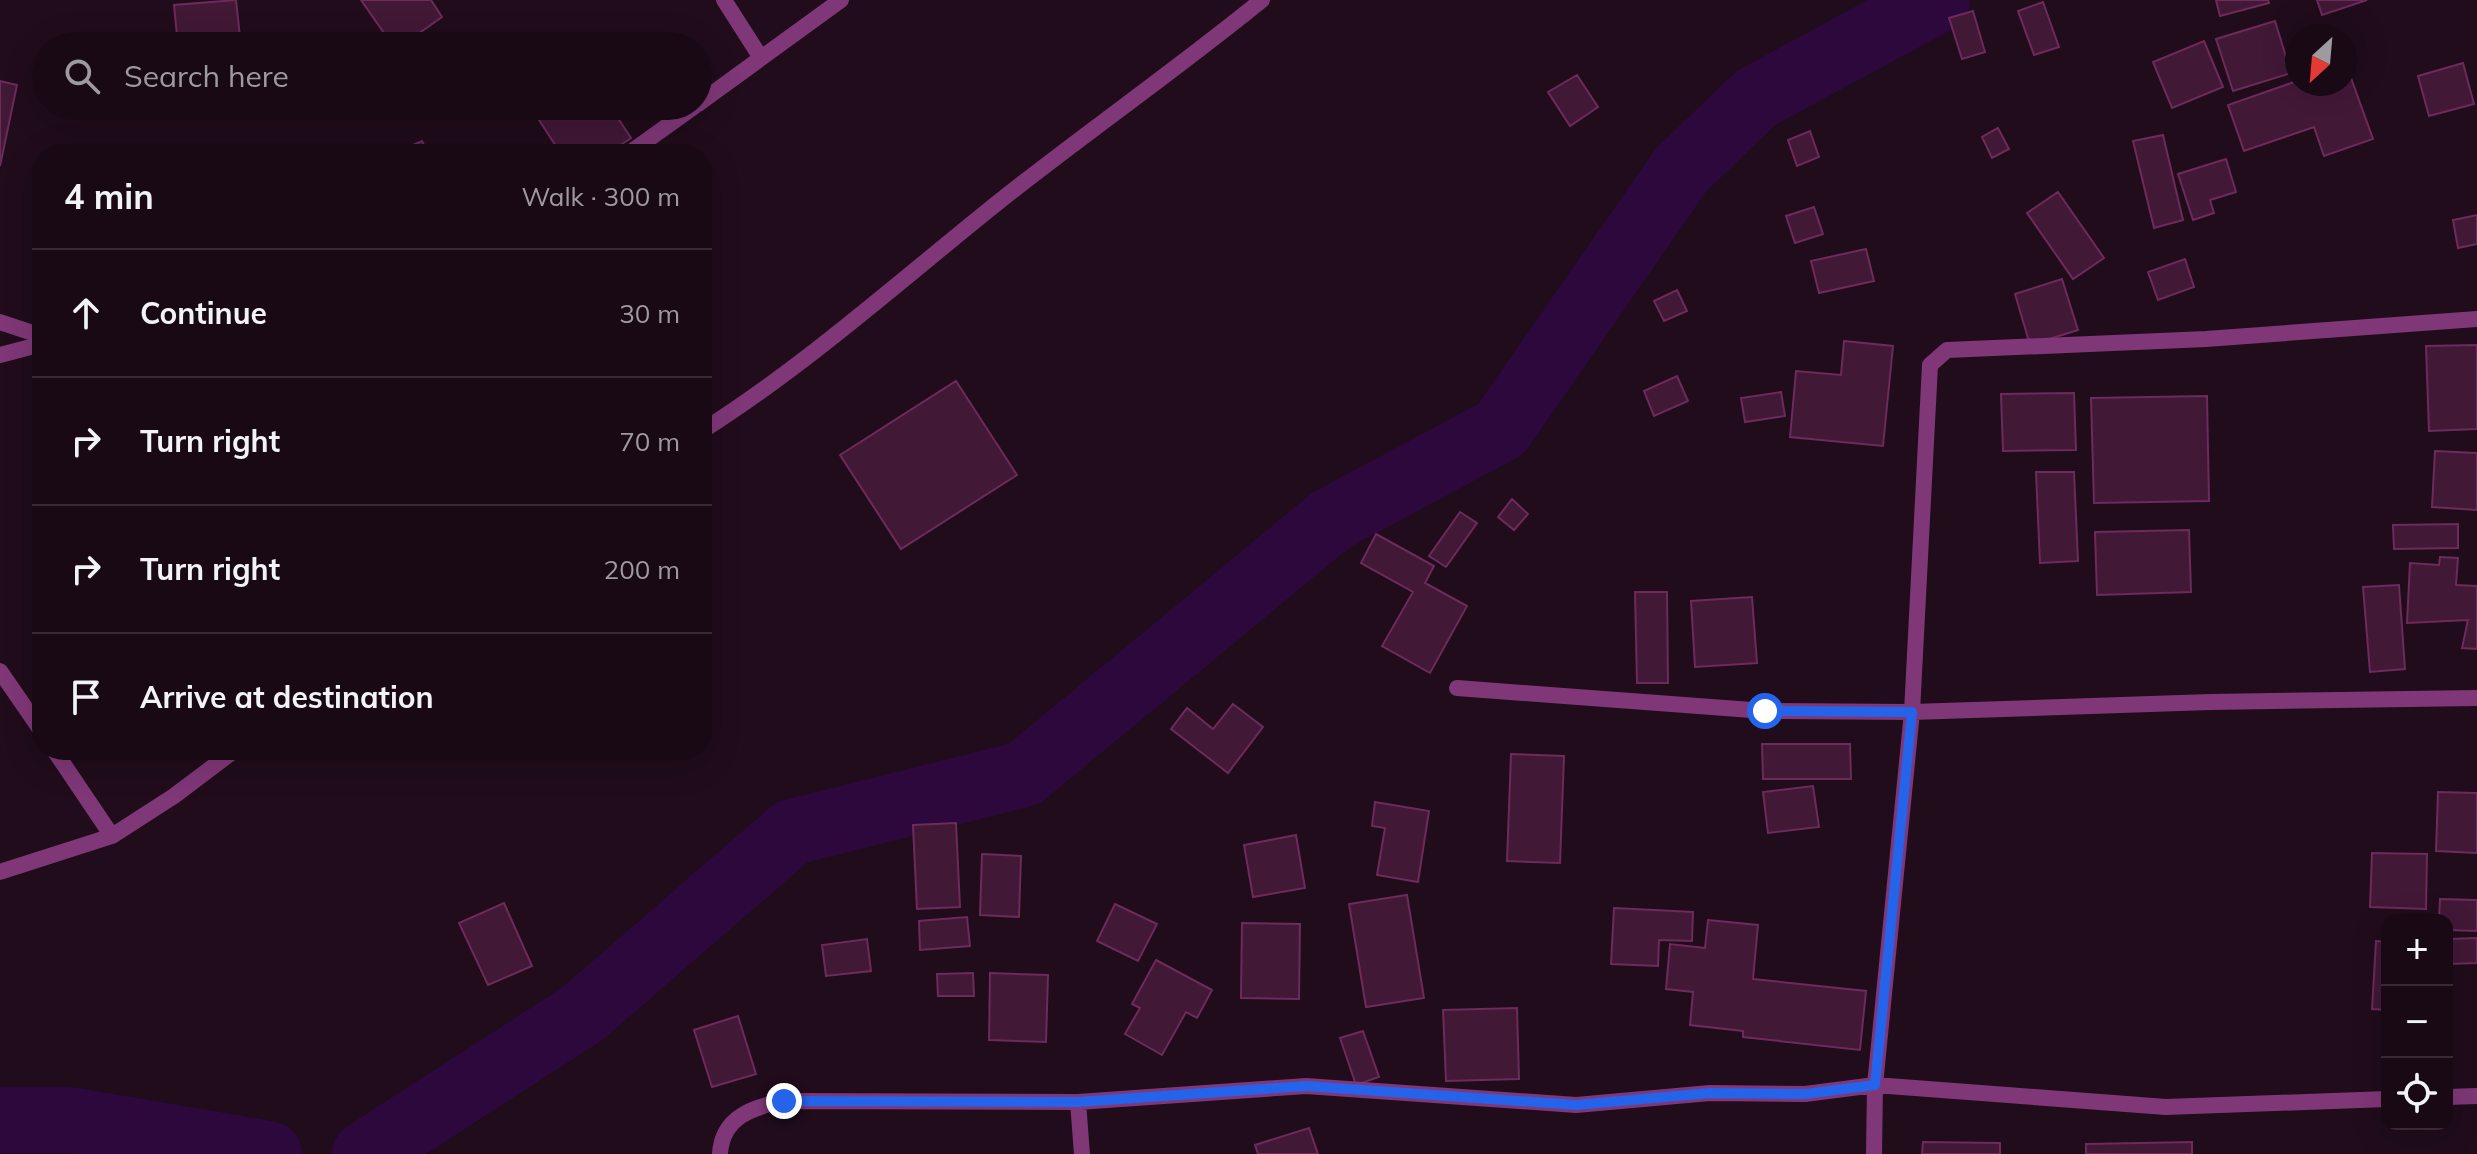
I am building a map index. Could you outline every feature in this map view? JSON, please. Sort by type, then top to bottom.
[{"type":"street","points":[[724,0],[761,58]]},
{"type":"street","points":[[712,93],[841,0]]},
{"type":"street","points":[[712,424],[809,358],[1002,200],[1171,75],[1262,0]]},
{"type":"street","points":[[642,144],[675,120]]},
{"type":"street","points":[[1874,1154],[1875,1085],[1912,712],[1930,365],[1947,350],[2206,339],[2477,319]]},
{"type":"street","points":[[0,322],[32,333]]},
{"type":"street","points":[[0,355],[32,347]]},
{"type":"street","points":[[0,671],[32,717]]},
{"type":"street","points":[[1457,688],[1765,711],[1912,712],[2194,702],[2477,698]]},
{"type":"street","points":[[61,760],[112,836]]},
{"type":"street","points":[[0,872],[112,836],[174,796],[222,760]]},
{"type":"street","points":[[720,1154],[730,1123],[754,1107],[784,1101],[1078,1102],[1306,1086],[1576,1105],[1710,1093],[1805,1094],[1875,1085],[2166,1107],[2381,1099]]},
{"type":"street","points":[[2453,1097],[2477,1096]]},
{"type":"street","points":[[1078,1102],[1082,1154]]},
{"type":"building","points":[[236,0],[239,32],[177,32],[174,5]]},
{"type":"building","points":[[361,0],[431,0],[442,17],[421,32],[383,32]]},
{"type":"building","points":[[2216,0],[2268,0],[2269,3],[2220,16]]},
{"type":"building","points":[[2317,0],[2367,0],[2322,15]]},
{"type":"building","points":[[2043,2],[2059,47],[2034,55],[2018,11]]},
{"type":"building","points":[[1973,11],[1985,52],[1962,59],[1949,18]]},
{"type":"building","points":[[2275,21],[2285,54],[2285,75],[2233,91],[2216,39]]},
{"type":"building","points":[[2204,41],[2223,87],[2172,108],[2153,62]]},
{"type":"building","points":[[2463,63],[2474,104],[2429,116],[2418,76]]},
{"type":"building","points":[[1577,75],[1598,107],[1570,126],[1548,92]]},
{"type":"building","points":[[0,81],[17,85],[0,166]]},
{"type":"building","points":[[2285,85],[2285,96],[2357,95],[2373,139],[2324,156],[2314,127],[2244,151],[2228,105]]},
{"type":"building","points":[[539,120],[619,120],[631,138],[622,144],[555,144]]},
{"type":"building","points":[[1998,128],[2009,149],[1992,158],[1982,137]]},
{"type":"building","points":[[1810,131],[1819,157],[1797,166],[1788,140]]},
{"type":"building","points":[[2163,135],[2183,220],[2154,228],[2133,141]]},
{"type":"building","points":[[2226,159],[2236,192],[2210,200],[2214,213],[2193,220],[2178,174]]},
{"type":"building","points":[[2058,192],[2104,258],[2073,279],[2027,213]]},
{"type":"building","points":[[1814,207],[1823,234],[1795,243],[1786,216]]},
{"type":"building","points":[[2477,215],[2477,244],[2458,248],[2453,220]]},
{"type":"building","points":[[1866,249],[1874,281],[1819,293],[1811,261]]},
{"type":"building","points":[[2185,259],[2194,287],[2158,300],[2148,272]]},
{"type":"building","points":[[2062,279],[2078,330],[2030,345],[2015,294]]},
{"type":"building","points":[[1677,290],[1687,311],[1664,321],[1654,301]]},
{"type":"building","points":[[1844,341],[1893,346],[1883,446],[1790,437],[1796,371],[1841,375]]},
{"type":"building","points":[[2477,345],[2477,429],[2429,431],[2426,346]]},
{"type":"building","points":[[1677,376],[1688,401],[1654,416],[1644,391]]},
{"type":"building","points":[[956,381],[1017,475],[901,549],[840,455]]},
{"type":"building","points":[[1781,392],[1785,416],[1745,422],[1741,398]]},
{"type":"building","points":[[2074,393],[2076,450],[2003,451],[2001,394]]},
{"type":"building","points":[[2207,396],[2209,501],[2094,503],[2091,398]]},
{"type":"building","points":[[2435,451],[2477,453],[2477,510],[2432,507]]},
{"type":"building","points":[[2036,472],[2074,472],[2078,561],[2040,563]]},
{"type":"building","points":[[1512,499],[1528,514],[1514,530],[1498,517]]},
{"type":"building","points":[[1460,512],[1477,523],[1446,567],[1429,556]]},
{"type":"building","points":[[2458,524],[2458,548],[2394,549],[2393,525]]},
{"type":"building","points":[[2189,530],[2191,592],[2097,595],[2095,532]]},
{"type":"building","points":[[1376,534],[1434,566],[1425,583],[1467,606],[1430,673],[1382,646],[1413,592],[1361,563]]},
{"type":"building","points":[[2440,557],[2458,558],[2456,585],[2477,586],[2477,649],[2462,648],[2468,620],[2407,623],[2410,563],[2439,565]]},
{"type":"building","points":[[2399,585],[2405,669],[2370,672],[2363,587]]},
{"type":"building","points":[[1635,592],[1667,592],[1668,683],[1637,683]]},
{"type":"building","points":[[1752,597],[1757,663],[1695,667],[1691,601]]},
{"type":"building","points":[[1233,704],[1263,727],[1228,773],[1171,729],[1187,708],[1213,729]]},
{"type":"building","points":[[1762,744],[1850,744],[1851,779],[1763,779]]},
{"type":"building","points":[[1511,754],[1564,756],[1560,863],[1507,861]]},
{"type":"building","points":[[1813,786],[1819,827],[1768,833],[1763,792]]},
{"type":"building","points":[[2438,792],[2477,793],[2477,853],[2436,851]]},
{"type":"building","points":[[1375,802],[1429,811],[1418,882],[1377,875],[1385,828],[1372,826]]},
{"type":"building","points":[[956,823],[960,907],[917,909],[913,825]]},
{"type":"building","points":[[1296,835],[1305,888],[1253,897],[1244,845]]},
{"type":"building","points":[[2372,853],[2427,854],[2426,909],[2370,907]]},
{"type":"building","points":[[982,854],[1021,856],[1019,917],[980,915]]},
{"type":"building","points":[[1407,895],[1424,998],[1366,1007],[1349,904]]},
{"type":"building","points":[[2440,899],[2477,900],[2477,931],[2453,930],[2453,914],[2439,914]]},
{"type":"building","points":[[504,903],[532,966],[488,985],[459,923]]},
{"type":"building","points":[[1115,904],[1157,924],[1138,961],[1097,941]]},
{"type":"building","points":[[1614,908],[1693,912],[1692,941],[1659,940],[1658,966],[1611,964]]},
{"type":"building","points":[[967,917],[970,946],[920,950],[919,921]]},
{"type":"building","points":[[1708,920],[1758,925],[1753,979],[1866,991],[1860,1050],[1743,1037],[1743,1031],[1690,1025],[1693,992],[1666,989],[1670,944],[1705,948]]},
{"type":"building","points":[[1242,923],[1300,924],[1299,999],[1241,998]]},
{"type":"building","points":[[2477,938],[2477,963],[2453,964],[2453,939]]},
{"type":"building","points":[[867,939],[871,971],[826,976],[822,945]]},
{"type":"building","points":[[2376,941],[2381,941],[2381,1010],[2372,1009]]},
{"type":"building","points":[[1156,960],[1212,990],[1197,1018],[1186,1012],[1162,1055],[1125,1034],[1140,1008],[1132,1004]]},
{"type":"building","points":[[973,973],[974,996],[938,996],[937,974]]},
{"type":"building","points":[[990,973],[1048,975],[1046,1042],[989,1040]]},
{"type":"building","points":[[1517,1008],[1519,1079],[1446,1081],[1443,1010]]},
{"type":"building","points":[[738,1016],[756,1074],[712,1087],[694,1030]]},
{"type":"building","points":[[1363,1031],[1379,1077],[1356,1085],[1340,1038]]},
{"type":"building","points":[[1309,1128],[1318,1154],[1258,1154],[1255,1145]]},
{"type":"building","points":[[1923,1142],[2000,1143],[2000,1154],[1922,1154]]},
{"type":"building","points":[[2192,1142],[2192,1154],[2086,1154],[2086,1144]]},
{"type":"waterway","points":[[365,1154],[582,1014],[792,832],[1024,774],[1331,520],[1501,429],[1681,170],[1756,98],[1937,0]]},
{"type":"waterway","points":[[0,1120],[70,1120],[269,1154]]},
{"type":"route","points":[[784,1101],[905,1099],[1078,1102],[1306,1086],[1576,1105],[1710,1093],[1805,1094],[1875,1085],[1912,712],[1765,711]]}]
